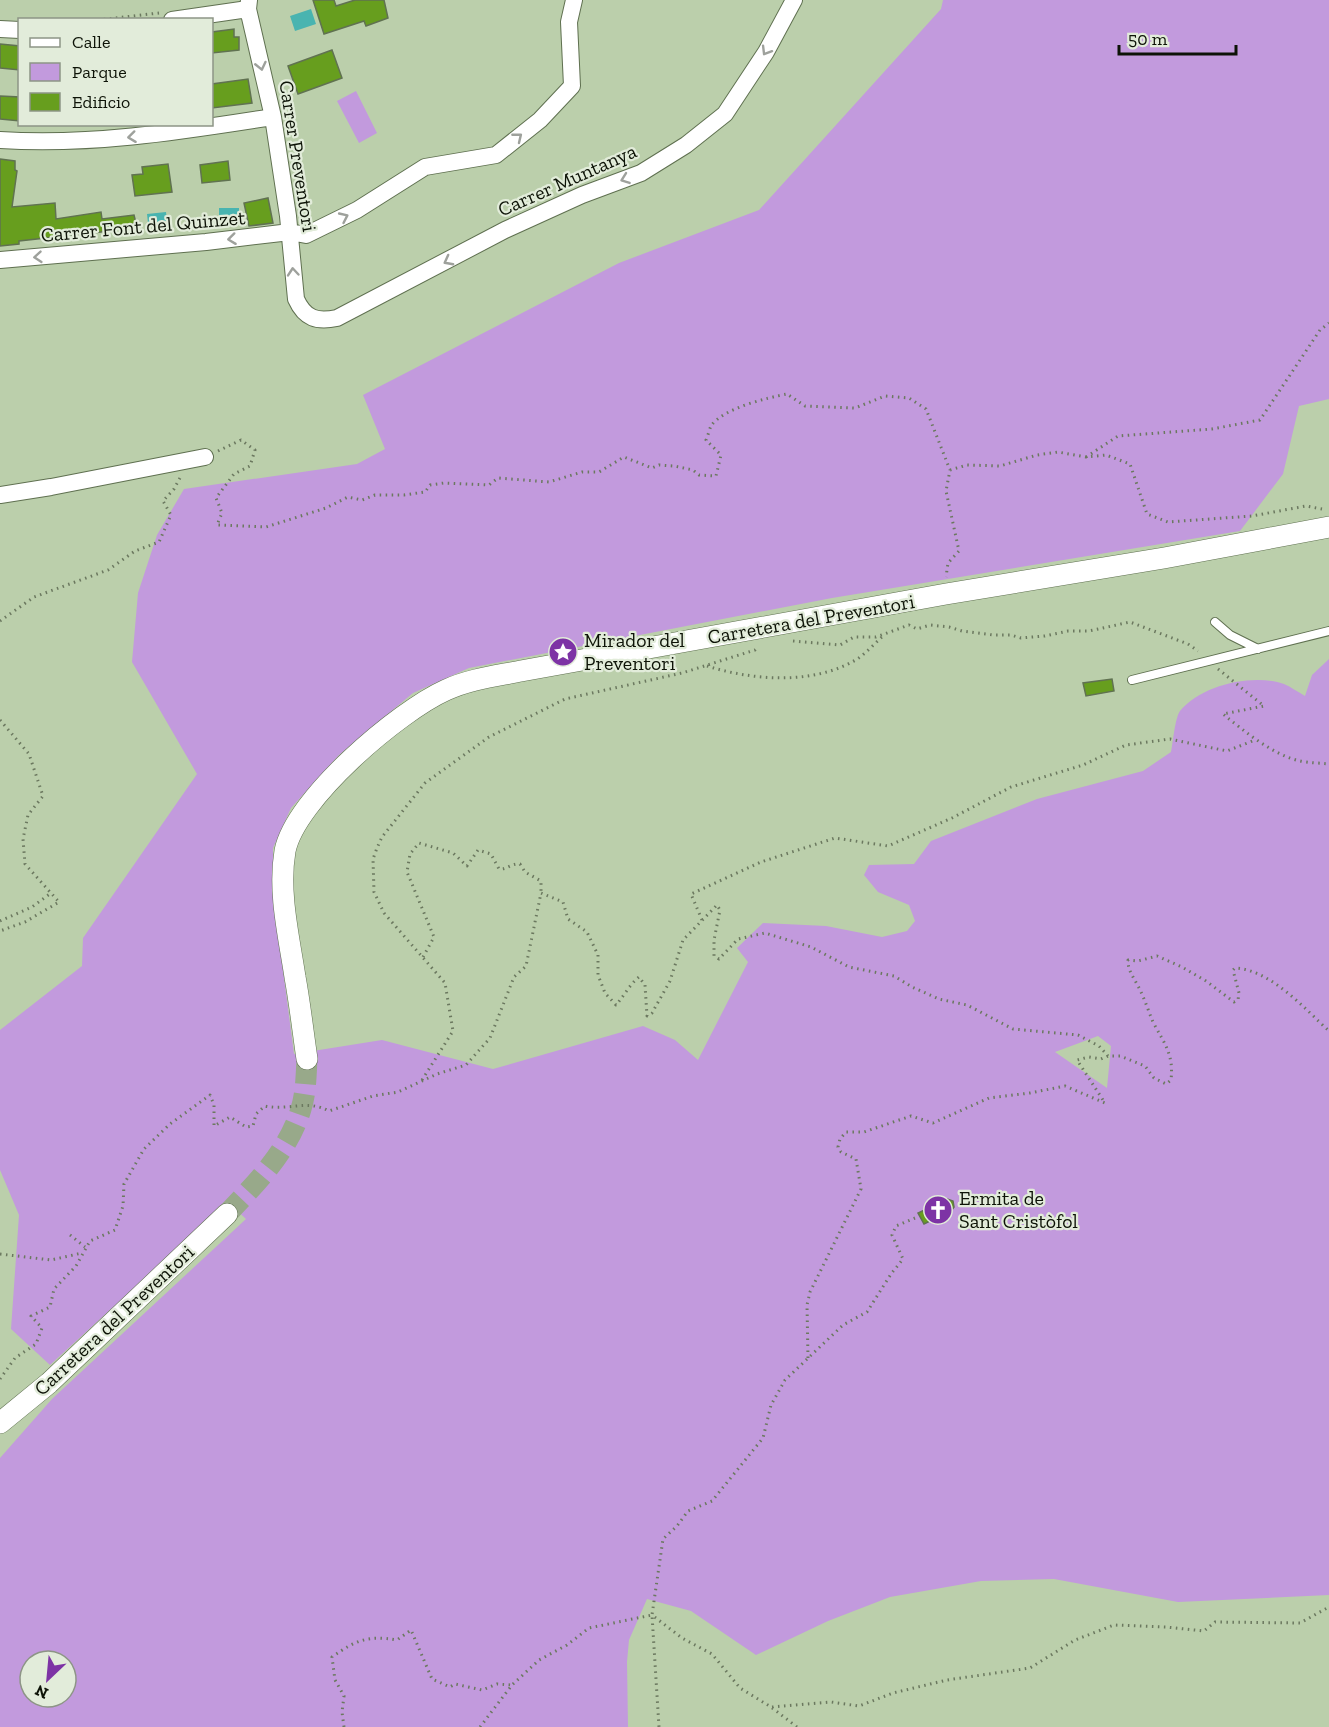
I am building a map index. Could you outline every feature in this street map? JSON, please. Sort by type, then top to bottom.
[{"type":"street","name":"Carrer Font del Quinzet","points":[[0,260],[206,242],[290,232],[306,235],[347,215],[425,167],[496,155],[540,120],[572,86],[569,22],[574,0]]},
{"type":"street","name":"Carrer Muntanya","points":[[301,310],[316,320],[337,318],[505,230],[582,195],[641,173],[686,145],[725,114],[766,52],[794,0]]},
{"type":"street","name":"Carrer Preventori","points":[[248,5],[273,117],[290,232],[296,300],[301,310]]},
{"type":"street","points":[[182,18],[248,5]]},
{"type":"street","points":[[0,28],[18,30]]},
{"type":"street","points":[[213,125],[273,117]]},
{"type":"street","points":[[0,140],[102,141],[209,126]]},
{"type":"street","points":[[0,495],[198,458]]},
{"type":"street","name":"Carretera del Preventori","points":[[307,1059],[284,892],[284,858],[288,839],[301,814],[327,783],[364,748],[412,710],[446,690],[482,678],[1329,527]]},
{"type":"street","name":"Carretera del Preventori","points":[[0,1424],[49,1383],[226,1214]]},
{"type":"lane","points":[[1215,622],[1230,634],[1258,649]]},
{"type":"lane","points":[[1132,680],[1329,631]]},
{"type":"path","points":[[1086,457],[1118,436],[1212,429],[1260,420],[1320,330],[1329,322]]},
{"type":"path","points":[[0,621],[34,597],[108,570],[135,551],[159,542],[171,515],[163,501],[198,458],[241,440],[255,450],[250,466],[234,474],[216,498],[222,513],[217,525],[266,527],[326,508],[348,497],[363,500],[375,495],[425,492],[430,485],[444,483],[489,485],[498,478],[549,482],[582,472],[599,472],[624,457],[652,468],[659,465],[674,466],[693,470],[699,475],[717,476],[721,455],[706,440],[712,425],[734,409],[762,399],[787,394],[805,406],[855,408],[885,396],[909,398],[926,409],[950,470],[946,491],[958,551],[948,563],[945,580],[946,594]]},
{"type":"path","points":[[950,470],[967,465],[1000,466],[1037,455],[1058,452],[1086,457],[1106,455],[1130,464],[1147,513],[1168,522],[1252,516],[1306,506],[1329,510]]},
{"type":"path","points":[[784,642],[800,641],[840,645],[854,637],[876,637],[909,626],[917,628],[930,626],[993,635],[1029,637],[1068,631],[1089,631],[1130,622],[1188,645],[1212,660],[1219,670],[1264,706],[1223,714],[1255,740],[1298,761],[1329,764]]},
{"type":"path","points":[[421,1082],[453,1031],[444,983],[384,913],[374,892],[374,859],[382,837],[425,783],[489,737],[565,699],[705,666],[726,672],[766,677],[823,675],[854,661],[885,633]]},
{"type":"path","points":[[755,650],[765,646]]},
{"type":"path","points":[[0,720],[28,754],[44,796],[28,815],[23,839],[26,864],[59,902],[24,922],[0,931]]},
{"type":"path","points":[[702,920],[692,894],[761,861],[836,838],[888,846],[952,818],[1011,787],[1083,765],[1126,745],[1170,739],[1227,751],[1255,740]]},
{"type":"path","points":[[0,1379],[15,1358],[36,1344],[42,1328],[31,1316],[50,1307],[54,1289],[76,1266],[90,1241],[114,1230],[123,1206],[124,1184],[144,1149],[170,1124],[210,1095],[214,1105],[214,1126],[230,1117],[246,1127],[253,1126],[256,1114],[265,1106],[279,1109],[317,1104],[328,1111],[373,1096],[398,1092],[436,1074],[466,1065],[490,1038],[514,977],[526,966],[541,893],[541,881],[525,872],[520,864],[513,863],[503,870],[499,869],[491,854],[478,850],[467,866],[453,853],[419,843],[410,854],[407,872],[434,937],[423,957]]},
{"type":"path","points":[[0,921],[32,907],[51,893]]},
{"type":"path","points":[[541,893],[563,902],[568,919],[587,932],[598,955],[598,975],[605,993],[616,1005],[639,977],[645,985],[647,1016],[652,1012],[670,981],[683,940],[717,905],[720,910],[714,940],[714,956],[719,958],[738,939],[765,933],[812,947],[849,967],[894,976],[939,999],[967,1005],[1013,1029],[1078,1035],[1099,1046],[1108,1056]]},
{"type":"path","points":[[808,1358],[807,1305],[810,1292],[861,1189],[856,1159],[841,1152],[838,1147],[840,1139],[846,1132],[864,1132],[911,1116],[933,1123],[989,1098],[1065,1086],[1105,1103],[1077,1060],[1089,1057],[1101,1059],[1108,1056],[1120,1056],[1145,1066],[1154,1078],[1166,1084],[1171,1080],[1173,1066],[1168,1048],[1128,970],[1128,960],[1138,961],[1157,956],[1206,981],[1234,1002],[1238,1000],[1239,993],[1233,970],[1244,968],[1284,989],[1329,1031]]},
{"type":"path","points":[[659,1727],[652,1615],[663,1539],[688,1511],[712,1501],[752,1454],[763,1438],[771,1405],[786,1380],[843,1324],[867,1312],[903,1259],[892,1235],[896,1226],[915,1218]]},
{"type":"path","points":[[70,1235],[85,1247]]},
{"type":"path","points":[[0,1254],[51,1260],[82,1253]]},
{"type":"path","points":[[771,1707],[831,1702],[859,1706],[893,1693],[946,1680],[1030,1668],[1075,1640],[1114,1625],[1204,1631],[1215,1622],[1300,1623],[1329,1607]]},
{"type":"path","points":[[480,1727],[512,1685],[539,1660],[567,1645],[589,1628],[652,1615],[682,1638],[712,1654],[740,1688],[771,1707],[797,1727]]},
{"type":"path","points":[[344,1727],[342,1712],[344,1696],[335,1680],[332,1657],[347,1646],[375,1636],[397,1640],[411,1630],[432,1679],[450,1687],[455,1684],[482,1690],[497,1684],[512,1685]]},
{"type":"green space","points":[[943,0],[1329,0],[1329,399],[1299,406],[1283,474],[1240,531],[832,598],[469,668],[413,693],[339,755],[291,808],[273,848],[274,901],[294,1054],[382,1040],[493,1069],[643,1026],[675,1040],[698,1060],[748,962],[737,948],[763,923],[826,926],[882,937],[907,931],[915,921],[909,905],[878,892],[864,875],[869,865],[914,864],[931,841],[1037,799],[1143,771],[1171,752],[1178,714],[1189,702],[1201,694],[1228,684],[1258,680],[1284,684],[1305,696],[1312,675],[1329,659],[1329,1595],[1178,1602],[1054,1579],[981,1581],[890,1597],[828,1621],[756,1655],[691,1611],[647,1599],[629,1640],[628,1727],[0,1727],[0,1458],[52,1399],[246,1219],[228,1202],[50,1365],[11,1329],[19,1215],[0,1170],[0,1030],[82,966],[83,938],[197,774],[132,662],[138,593],[157,535],[184,489],[357,464],[385,449],[363,395],[619,263],[759,210],[941,9]],"holes":[[[1098,1036],[1111,1046],[1107,1088],[1055,1052]]]},
{"type":"green space","points":[[356,91],[377,133],[359,143],[337,101]]},
{"type":"water","points":[[311,9],[316,24],[295,31],[290,16]]},
{"type":"water","points":[[219,208],[239,208],[239,220],[219,220]]},
{"type":"water","points":[[166,212],[167,221],[148,223],[147,214]]},
{"type":"building","points":[[313,0],[334,0],[336,6],[355,0],[384,0],[388,18],[366,26],[364,21],[324,34]]},
{"type":"building","points":[[234,29],[234,37],[239,37],[239,50],[213,53],[213,32]]},
{"type":"building","points":[[0,44],[18,46],[18,70],[0,68]]},
{"type":"building","points":[[332,50],[342,78],[298,94],[288,66]]},
{"type":"building","points":[[248,79],[252,103],[213,108],[213,84]]},
{"type":"building","points":[[0,96],[18,97],[18,121],[0,119]]},
{"type":"building","points":[[0,159],[15,161],[17,171],[12,207],[55,203],[56,219],[101,212],[102,219],[134,215],[136,223],[101,232],[19,241],[19,244],[0,246]]},
{"type":"building","points":[[228,161],[230,180],[202,183],[200,165]]},
{"type":"building","points":[[168,164],[172,192],[135,196],[132,175],[143,174],[142,167]]},
{"type":"building","points":[[268,198],[273,223],[249,226],[244,203]]},
{"type":"building","points":[[1112,679],[1114,691],[1086,696],[1083,683]]},
{"type":"building","name":"Ermita de Sant Cristòfol","points":[[947,1199],[953,1201],[954,1207],[948,1215],[946,1213],[924,1224],[918,1213]]},
{"type":"tunnel","points":[[227,1214],[270,1166],[288,1139],[303,1103],[307,1059]]},
{"type":"place","name":"Mirador del Preventori","points":[[563,652]]},
{"type":"place","name":"Ermita de Sant Cristòfol","points":[[938,1210]]}]
